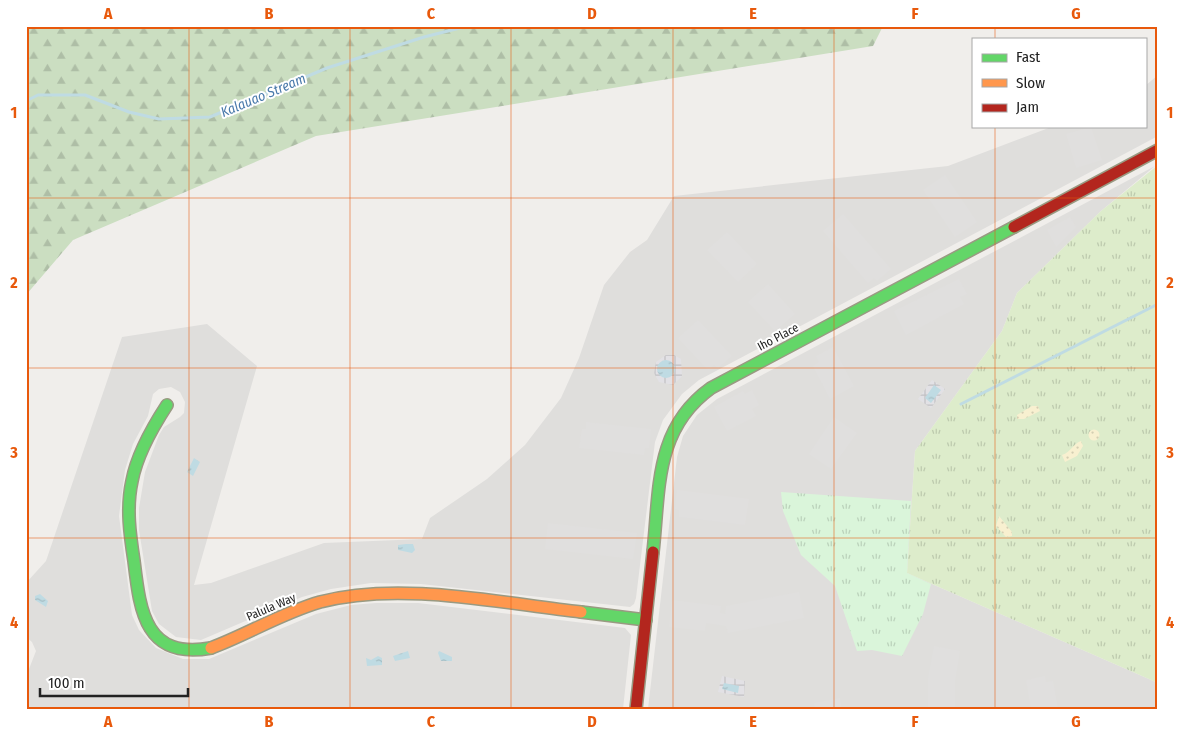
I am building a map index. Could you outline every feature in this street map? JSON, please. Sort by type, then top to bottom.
[{"type":"street","name":"Iho Place","points":[[636,709],[667,446],[674,425],[692,402],[712,388],[1158,150]]},
{"type":"street","name":"Palula Way","points":[[167,405],[140,453],[131,488],[128,522],[141,612],[154,633],[176,648],[204,650],[308,606],[346,596],[380,592],[413,593],[646,620]]},
{"type":"shaded area","points":[[1158,75],[1158,136],[699,380],[682,394],[663,420],[655,442],[636,598],[634,604],[630,607],[421,584],[371,583],[331,589],[302,597],[201,640],[176,637],[159,624],[152,611],[139,530],[139,508],[145,472],[159,435],[164,427],[184,413],[185,402],[180,392],[171,387],[159,389],[153,394],[148,416],[133,444],[125,470],[119,516],[132,615],[139,630],[156,648],[183,659],[209,659],[316,614],[351,605],[376,603],[418,603],[625,628],[631,635],[623,709],[29,709],[29,669],[36,651],[32,642],[26,637],[26,583],[46,561],[122,337],[207,324],[257,366],[194,585],[211,583],[324,543],[422,539],[430,518],[487,479],[525,445],[561,398],[579,358],[604,285],[630,252],[647,240],[674,196],[948,166],[1049,128],[1146,128],[1146,85]]},
{"type":"shaded area","points":[[1091,128],[1102,160],[1076,168],[1066,134]]},
{"type":"shaded area","points":[[1155,166],[1101,211],[1017,293],[1002,331],[915,451],[907,573],[1158,683],[1158,709],[648,709],[677,457],[683,436],[697,415],[717,399]]},
{"type":"shaded area","points":[[945,175],[977,222],[955,237],[923,190]]},
{"type":"shaded area","points":[[843,214],[891,269],[877,281],[874,278],[868,283],[823,231]]},
{"type":"shaded area","points":[[1070,217],[1076,227],[1056,247],[1047,230]]},
{"type":"shaded area","points":[[727,232],[757,264],[738,282],[707,250]]},
{"type":"shaded area","points":[[959,279],[967,294],[960,297],[964,304],[906,335],[894,311]]},
{"type":"shaded area","points":[[768,284],[795,314],[775,331],[748,302]]},
{"type":"shaded area","points":[[698,320],[732,356],[718,368],[714,365],[708,370],[678,338]]},
{"type":"shaded area","points":[[833,347],[854,386],[830,399],[813,366],[819,362],[816,356]]},
{"type":"shaded area","points":[[666,355],[674,355],[681,359],[682,376],[673,385],[659,382],[654,373],[656,362]],"holes":[[[663,360],[671,362],[670,377],[662,377],[661,362]]]},
{"type":"shaded area","points":[[932,380],[945,389],[931,408],[918,399]]},
{"type":"shaded area","points":[[752,390],[759,405],[752,409],[756,416],[727,431],[714,407],[743,391],[745,394]]},
{"type":"shaded area","points":[[834,417],[857,433],[831,469],[809,454]]},
{"type":"shaded area","points":[[586,422],[651,429],[649,448],[645,448],[644,455],[579,448],[582,429],[586,429]]},
{"type":"shaded area","points":[[677,490],[749,499],[745,525],[679,517],[679,510],[675,509]]},
{"type":"shaded area","points":[[548,523],[637,533],[633,559],[545,549]]},
{"type":"shaded area","points":[[799,592],[804,618],[728,633],[726,626],[706,623],[705,631],[669,627],[672,600],[721,606],[720,613],[725,614],[726,606]]},
{"type":"shaded area","points":[[934,646],[960,651],[955,681],[955,709],[928,709],[928,678]]},
{"type":"shaded area","points":[[722,676],[745,681],[744,697],[718,692]]},
{"type":"shaded area","points":[[1045,676],[1046,682],[1053,681],[1058,709],[1031,709],[1026,680]]},
{"type":"shaded area","points":[[840,698],[842,709],[815,709],[814,703]]},
{"type":"green space","points":[[26,26],[883,26],[873,46],[316,136],[73,240],[26,295]]},
{"type":"green space","points":[[1158,165],[1158,683],[907,573],[915,451],[1002,331],[1017,293],[1101,211]]},
{"type":"green space","points":[[781,492],[911,501],[907,573],[931,584],[923,614],[902,656],[872,650],[857,651],[835,586],[801,555],[783,511]]},
{"type":"sand","points":[[1032,406],[1038,406],[1040,411],[1024,419],[1017,419],[1017,415]]},
{"type":"sand","points":[[1094,429],[1100,435],[1094,441],[1088,435]]},
{"type":"sand","points":[[1081,441],[1083,446],[1077,456],[1065,462],[1062,455]]},
{"type":"sand","points":[[999,516],[1012,532],[1012,536],[1006,537],[996,526]]},
{"type":"water","points":[[666,360],[672,363],[675,369],[672,375],[666,378],[660,375],[657,369],[660,363]]},
{"type":"water","points":[[934,385],[941,390],[931,403],[925,398]]},
{"type":"water","points":[[194,458],[200,462],[193,476],[187,472]]},
{"type":"water","points":[[413,544],[415,550],[412,553],[398,550],[398,545]]},
{"type":"water","points":[[40,594],[48,601],[46,607],[35,600],[35,596]]},
{"type":"water","points":[[408,651],[410,658],[395,661],[393,656]]},
{"type":"water","points":[[439,651],[452,657],[452,661],[441,661]]},
{"type":"water","points":[[378,656],[382,658],[382,665],[367,666],[366,658],[371,660]]},
{"type":"water","points":[[724,683],[739,686],[738,693],[722,689]]},
{"type":"waterway","name":"Kalauao Stream","points":[[26,101],[38,95],[85,95],[129,112],[159,119],[210,117],[327,68],[424,37],[468,26]]},
{"type":"waterway","points":[[961,404],[1158,304]]},
{"type":"traffic: fast","points":[[653,552],[659,483],[663,462],[669,441],[679,422],[692,404],[711,388],[1014,227]]},
{"type":"traffic: fast","points":[[167,405],[141,451],[130,491],[130,531],[139,597],[150,628],[159,639],[172,646],[189,650],[211,648]]},
{"type":"traffic: fast","points":[[581,612],[646,620]]},
{"type":"traffic: slow","points":[[211,648],[306,607],[320,602],[351,596],[383,593],[450,596],[581,612]]},
{"type":"traffic: jam","points":[[1014,227],[1158,150]]},
{"type":"traffic: jam","points":[[636,709],[653,552]]}]
